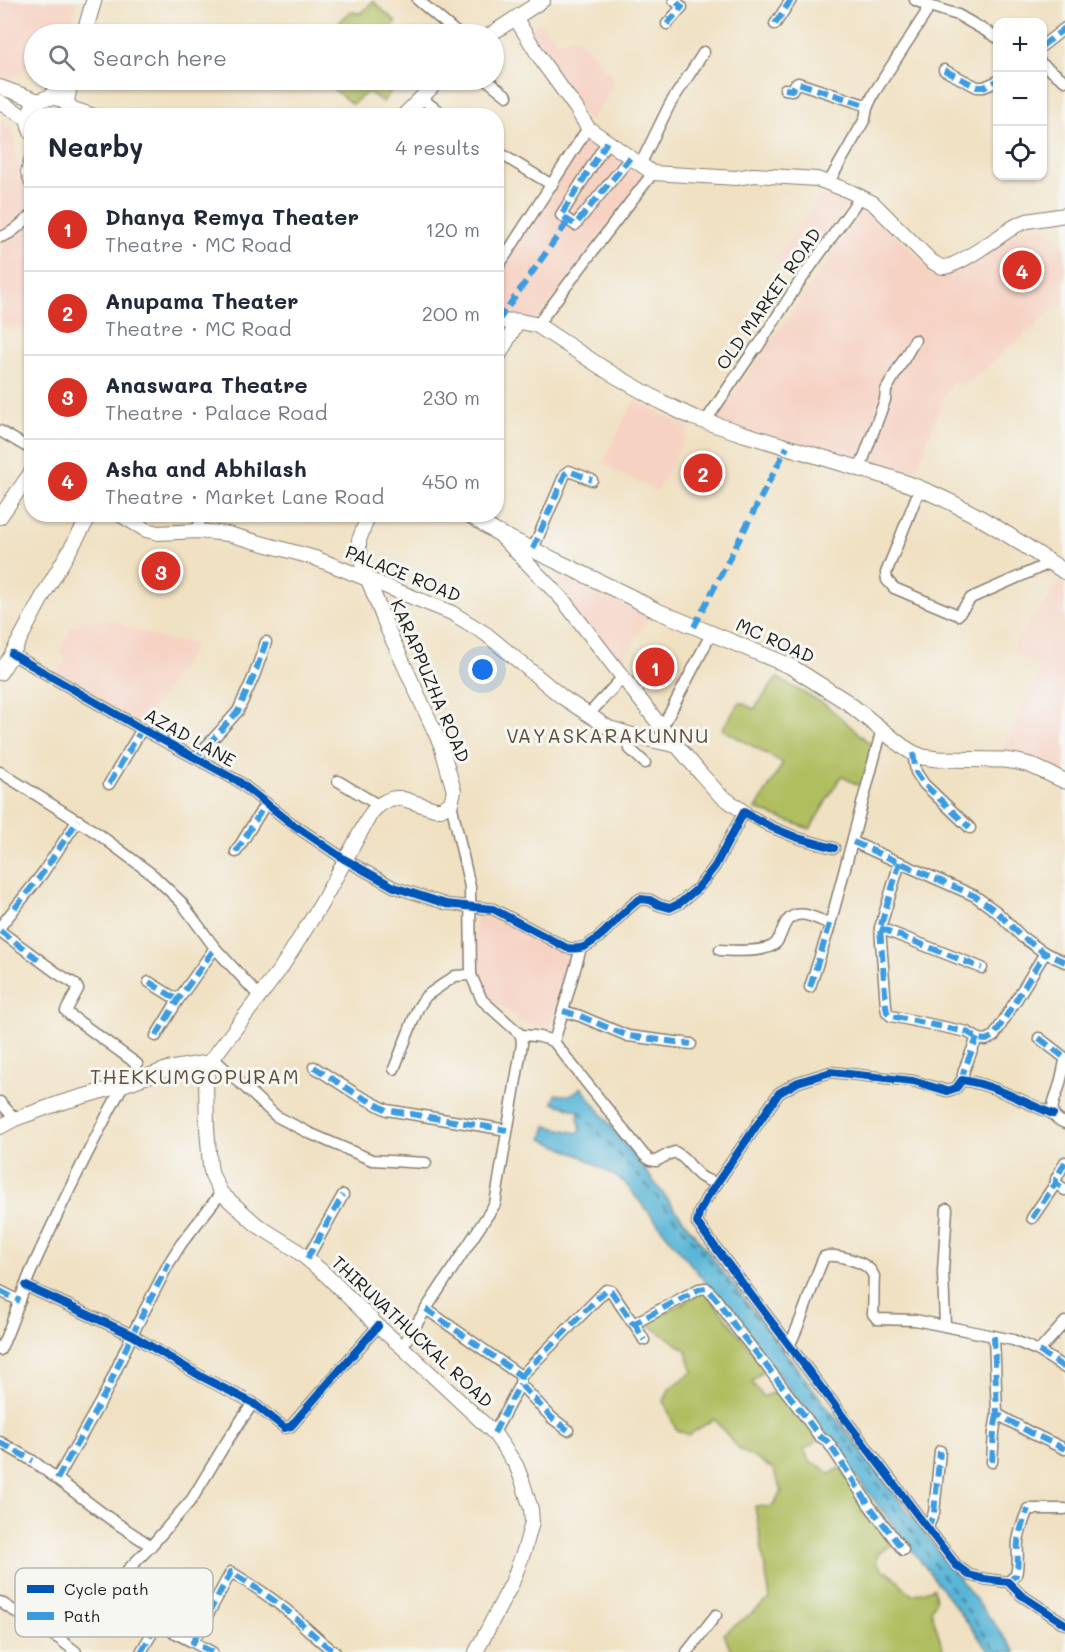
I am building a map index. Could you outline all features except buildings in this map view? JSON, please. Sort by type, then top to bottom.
[{"type":"highway","points":[[78,24],[84,0]]},
{"type":"highway","points":[[87,24],[94,0]]},
{"type":"highway","points":[[59,90],[60,105]]},
{"type":"highway","points":[[60,105],[67,90]]},
{"type":"highway","points":[[504,321],[537,325],[609,372],[678,411],[705,422],[860,468],[946,499],[995,526],[1065,572]]},
{"type":"highway","name":"MC ROAD","points":[[481,522],[654,610],[790,666],[847,702],[902,747],[913,753],[937,759],[1018,762],[1065,781]]},
{"type":"main road","points":[[504,26],[543,0]]},
{"type":"main road","points":[[516,19],[588,129],[653,173],[736,178],[754,175],[786,176],[829,182],[873,203],[931,261],[945,268],[959,262],[1017,225],[1027,221],[1065,215]]},
{"type":"main road","points":[[0,87],[60,105]]},
{"type":"main road","points":[[411,108],[429,90]]},
{"type":"main road","points":[[0,102],[24,121]]},
{"type":"main road","points":[[504,346],[518,321]]},
{"type":"main road","points":[[0,518],[24,483]]},
{"type":"main road","points":[[0,673],[86,522]]},
{"type":"main road","name":"PALACE ROAD","points":[[132,522],[146,530],[158,533],[198,531],[228,534],[257,541],[315,558],[452,613],[486,634],[562,697],[609,728],[678,746]]},
{"type":"main road","name":"KARAPPUZHA ROAD","points":[[366,522],[359,540],[367,579],[441,745],[453,785],[451,803]]},
{"type":"main road","points":[[496,531],[563,600],[662,728],[719,794],[744,812]]},
{"type":"main road","points":[[0,1127],[15,1119],[60,1103],[167,1069],[212,1060],[281,968],[378,805],[395,798],[435,809],[441,809],[451,803]]},
{"type":"main road","name":"THIRUVATHUCKAL ROAD","points":[[212,1060],[206,1083],[208,1144],[212,1175],[221,1193],[257,1225],[307,1259],[339,1286],[378,1326],[494,1433],[516,1465],[531,1509],[532,1522],[512,1583],[476,1652]]},
{"type":"street","points":[[418,0],[446,24]]},
{"type":"street","points":[[668,24],[682,7],[674,0]]},
{"type":"street","points":[[775,24],[791,0]]},
{"type":"street","points":[[915,0],[958,15],[993,35]]},
{"type":"street","points":[[829,182],[865,119],[874,93],[926,14],[926,5]]},
{"type":"street","points":[[1047,42],[1065,27]]},
{"type":"street","points":[[607,142],[561,215],[574,225],[635,161],[704,52]]},
{"type":"street","points":[[1047,68],[1065,81]]},
{"type":"street","points":[[944,70],[977,87],[993,83]]},
{"type":"street","points":[[785,88],[792,90],[798,83],[868,106]]},
{"type":"street","points":[[500,90],[507,96]]},
{"type":"street","points":[[421,98],[435,108]]},
{"type":"street","points":[[504,258],[588,129]]},
{"type":"street","points":[[504,156],[552,185]]},
{"type":"street","points":[[537,325],[653,173]]},
{"type":"street","name":"OLD MARKET ROAD","points":[[705,422],[861,196]]},
{"type":"street","points":[[0,237],[9,235],[24,221]]},
{"type":"street","points":[[860,468],[885,400],[886,390],[915,340]]},
{"type":"street","points":[[0,431],[24,445]]},
{"type":"street","points":[[532,549],[565,474],[569,471],[592,480]]},
{"type":"street","points":[[920,488],[886,573],[887,579],[894,588],[958,615],[971,598],[1050,563]]},
{"type":"street","points":[[198,531],[200,522]]},
{"type":"street","points":[[662,728],[711,634]]},
{"type":"street","points":[[196,758],[238,711],[266,642]]},
{"type":"street","name":"AZAD LANE","points":[[12,654],[238,781],[294,825],[344,860],[394,887],[446,904],[493,909],[567,948],[581,948]]},
{"type":"street","points":[[589,714],[622,678]]},
{"type":"street","points":[[108,784],[142,729]]},
{"type":"street","points":[[810,987],[853,842],[882,729]]},
{"type":"street","points":[[627,734],[630,749],[645,763]]},
{"type":"street","points":[[913,753],[916,772],[924,784],[970,828]]},
{"type":"street","points":[[0,772],[78,820],[153,875],[180,902],[215,948],[260,997]]},
{"type":"street","points":[[338,781],[378,805]]},
{"type":"street","points":[[236,852],[266,803]]},
{"type":"street","points":[[402,1347],[495,1204],[522,1044],[520,1035],[482,1000],[471,975],[470,887],[451,803]]},
{"type":"street","points":[[554,1042],[581,948],[602,934],[629,906],[640,899],[650,900],[670,908],[698,888],[715,866],[744,812],[771,827],[798,838],[834,848]]},
{"type":"street","points":[[0,1350],[31,1272],[59,1212],[137,1064],[66,1011],[78,989],[75,984],[0,929],[42,874],[78,820]]},
{"type":"street","points":[[853,842],[975,896],[997,912],[1022,937],[1045,953],[1065,962]]},
{"type":"street","points":[[900,862],[880,928],[886,1006],[891,1016],[967,1032],[986,1040],[994,1036],[1045,953]]},
{"type":"street","points":[[720,950],[739,952],[769,947],[776,943],[788,920],[796,914],[803,914],[830,924]]},
{"type":"street","points":[[880,928],[982,968]]},
{"type":"street","points":[[156,1036],[215,948]]},
{"type":"street","points":[[394,1069],[418,1008],[426,996],[455,976],[471,975]]},
{"type":"street","points":[[149,982],[178,1000]]},
{"type":"street","points":[[563,1011],[628,1036],[692,1044]]},
{"type":"street","points":[[520,1035],[546,1038],[554,1042],[650,1160],[656,1161],[675,1152],[682,1156],[697,1175],[705,1181],[717,1183]]},
{"type":"street","points":[[977,1038],[962,1080],[956,1088],[947,1091],[913,1081],[831,1072],[798,1082],[779,1093],[717,1183],[699,1213],[697,1223],[956,1565],[969,1575],[1008,1582],[1021,1595],[1065,1624]]},
{"type":"street","points":[[1039,1038],[1065,1059],[1058,1090],[1051,1106],[1053,1114]]},
{"type":"street","points":[[212,1060],[276,1116],[309,1133],[372,1160],[426,1163]]},
{"type":"street","points":[[314,1067],[356,1094],[387,1110],[507,1130]]},
{"type":"street","points":[[962,1080],[1001,1090],[1053,1114],[1059,1121],[1065,1123]]},
{"type":"street","points":[[0,1102],[15,1119]]},
{"type":"street","points":[[1032,1218],[1056,1183],[1065,1162]]},
{"type":"street","points":[[1056,1183],[1065,1190]]},
{"type":"street","points":[[57,1479],[106,1392],[169,1263],[221,1193]]},
{"type":"street","points":[[307,1259],[343,1195]]},
{"type":"street","points":[[945,1326],[943,1271],[947,1209]]},
{"type":"street","points":[[789,1346],[799,1326],[824,1257],[830,1255],[867,1266],[874,1276],[873,1314],[878,1319],[915,1320],[1013,1340],[1039,1351],[1065,1368]]},
{"type":"street","points":[[26,1286],[132,1335],[202,1377],[253,1403],[285,1428],[291,1426],[378,1326]]},
{"type":"street","points":[[633,1323],[699,1288],[706,1288],[819,1436],[832,1448],[869,1505],[903,1550]]},
{"type":"street","points":[[494,1433],[520,1380],[606,1290],[611,1291],[644,1340]]},
{"type":"street","points":[[0,1291],[20,1301]]},
{"type":"street","points":[[426,1309],[520,1380],[552,1418],[568,1430]]},
{"type":"street","points":[[1039,1351],[1065,1322]]},
{"type":"street","points":[[992,1462],[997,1414],[994,1336]]},
{"type":"street","points":[[130,1568],[152,1546],[192,1498],[253,1403]]},
{"type":"street","points":[[997,1414],[1065,1449]]},
{"type":"street","points":[[0,1442],[33,1461],[109,1518],[152,1546]]},
{"type":"street","points":[[927,1528],[933,1513],[940,1451]]},
{"type":"street","points":[[1008,1582],[1016,1575],[1018,1568],[1018,1543],[1028,1509],[1065,1509]]},
{"type":"street","points":[[213,1605],[231,1572],[288,1612],[311,1634],[335,1652]]},
{"type":"street","points":[[0,1602],[15,1611]]},
{"type":"street","points":[[687,1652],[716,1615]]},
{"type":"street","points":[[56,1637],[76,1652]]},
{"type":"street","points":[[141,1652],[150,1637]]},
{"type":"street","points":[[184,1637],[212,1652]]},
{"type":"street","points":[[193,1642],[196,1637]]},
{"type":"shaded area","points":[[0,0],[76,0],[71,24],[24,24],[24,69],[9,81],[0,78]]},
{"type":"shaded area","points":[[540,22],[557,42],[572,36],[584,43],[614,79],[606,98],[589,122],[527,31]]},
{"type":"shaded area","points":[[0,121],[12,129],[24,182],[24,329],[0,326],[0,238],[5,233],[0,230]]},
{"type":"shaded area","points":[[587,134],[643,173],[642,178],[539,317],[504,319],[504,263]]},
{"type":"shaded area","points":[[826,190],[850,200],[799,276],[774,259]]},
{"type":"shaded area","points":[[864,206],[936,273],[950,277],[1024,229],[1043,225],[1065,246],[1065,300],[964,386],[953,381],[945,394],[915,473],[783,438],[713,423]]},
{"type":"shaded area","points":[[635,400],[690,428],[657,492],[602,463]]},
{"type":"shaded area","points":[[558,572],[648,617],[619,670],[553,585]]},
{"type":"shaded area","points":[[1061,581],[1065,584],[1065,775],[1047,764],[1000,756],[1040,669],[1010,649]]},
{"type":"shaded area","points":[[107,620],[168,641],[186,641],[195,646],[142,724],[56,675],[66,658],[59,653],[70,629],[83,622]]},
{"type":"shaded area","points":[[475,910],[492,912],[573,959],[549,1029],[523,1022],[485,996],[477,979]]},
{"type":"green space","points":[[373,1],[396,22],[394,24],[337,24],[350,12],[362,13]]},
{"type":"green space","points":[[334,90],[392,90],[383,102],[368,92],[352,104]]},
{"type":"green space","points":[[777,678],[826,705],[873,746],[862,787],[841,776],[810,829],[756,809],[783,763],[722,729],[740,702],[754,709]]},
{"type":"green space","points":[[705,1291],[765,1368],[752,1382],[763,1397],[781,1389],[818,1440],[804,1450],[811,1463],[820,1466],[830,1474],[840,1468],[894,1543],[878,1553],[876,1562],[912,1595],[934,1588],[936,1600],[931,1610],[944,1652],[731,1652],[724,1634],[770,1599],[755,1506],[771,1507],[782,1491],[773,1469],[739,1449],[714,1419],[689,1435],[676,1430],[664,1401],[669,1389],[693,1372],[686,1350],[646,1323]]},
{"type":"water","points":[[581,1087],[1016,1652],[990,1652],[738,1322],[623,1181],[583,1157],[542,1139],[546,1126],[578,1133],[581,1130],[579,1111],[553,1103],[556,1094],[570,1095]]},
{"type":"ferry route","points":[[579,1111],[653,1192],[777,1343],[997,1652]]},
{"type":"marked path","points":[[667,24],[682,7],[674,0]]},
{"type":"marked path","points":[[775,24],[791,0]]},
{"type":"marked path","points":[[1047,42],[1065,28]]},
{"type":"marked path","points":[[944,70],[977,87],[993,83]]},
{"type":"marked path","points":[[785,89],[792,90],[798,83],[868,106]]},
{"type":"marked path","points":[[607,142],[561,215],[575,225],[630,158]]},
{"type":"marked path","points":[[504,312],[569,220]]},
{"type":"marked path","points":[[694,627],[787,447]]},
{"type":"marked path","points":[[533,549],[565,474],[569,471],[592,480]]},
{"type":"marked path","points":[[196,758],[238,711],[266,642]]},
{"type":"marked path","points":[[109,784],[142,729]]},
{"type":"marked path","points":[[913,753],[916,772],[924,784],[970,828]]},
{"type":"marked path","points":[[236,852],[266,803]]},
{"type":"marked path","points":[[15,908],[42,874],[78,820]]},
{"type":"marked path","points":[[853,842],[975,896],[997,912],[1022,937],[1045,953],[1065,962]]},
{"type":"marked path","points":[[900,862],[880,928],[886,1006],[891,1016],[967,1032],[986,1040],[994,1036],[1045,953]]},
{"type":"marked path","points":[[810,987],[830,924]]},
{"type":"marked path","points":[[880,928],[982,968]]},
{"type":"marked path","points":[[0,931],[39,960]]},
{"type":"marked path","points":[[156,1036],[215,948]]},
{"type":"marked path","points":[[149,982],[178,1000]]},
{"type":"marked path","points":[[563,1011],[628,1036],[691,1044]]},
{"type":"marked path","points":[[962,1080],[977,1038]]},
{"type":"marked path","points":[[1039,1038],[1065,1058]]},
{"type":"marked path","points":[[314,1067],[356,1094],[387,1110],[507,1130]]},
{"type":"marked path","points":[[1065,1162],[1056,1179],[1056,1183],[1065,1190]]},
{"type":"marked path","points":[[1032,1218],[1056,1183]]},
{"type":"marked path","points":[[307,1259],[343,1195]]},
{"type":"marked path","points":[[57,1479],[106,1392],[169,1263]]},
{"type":"marked path","points":[[521,1376],[606,1290],[611,1291],[635,1323],[699,1289],[706,1288],[819,1436],[827,1441],[869,1505],[903,1550]]},
{"type":"marked path","points":[[0,1291],[20,1301]]},
{"type":"marked path","points":[[426,1309],[521,1376],[520,1384],[552,1418],[568,1430]]},
{"type":"marked path","points":[[634,1323],[644,1340]]},
{"type":"marked path","points":[[994,1336],[997,1414],[1065,1449]]},
{"type":"marked path","points":[[1039,1351],[1065,1368]]},
{"type":"marked path","points":[[494,1433],[520,1384]]},
{"type":"marked path","points":[[992,1462],[997,1414]]},
{"type":"marked path","points":[[0,1442],[33,1461]]},
{"type":"marked path","points":[[927,1529],[934,1513],[940,1451]]},
{"type":"marked path","points":[[1008,1582],[1016,1575],[1018,1541],[1028,1509]]},
{"type":"marked path","points":[[213,1605],[231,1572],[278,1604],[335,1652]]},
{"type":"marked path","points":[[141,1652],[150,1637]]},
{"type":"marked path","points":[[196,1637],[193,1642],[212,1652]]},
{"type":"cycle path","points":[[12,654],[238,781],[291,823],[344,859],[394,887],[446,904],[493,909],[567,948],[581,948],[594,941],[640,899],[650,900],[670,908],[680,903],[698,888],[715,866],[744,812],[771,827],[798,838],[834,848]]},
{"type":"cycle path","points":[[1053,1114],[997,1090],[962,1080],[956,1088],[947,1091],[913,1081],[831,1072],[798,1082],[779,1093],[706,1199],[697,1223],[956,1565],[969,1575],[1008,1582],[1021,1595],[1065,1624]]},
{"type":"cycle path","points":[[26,1286],[132,1335],[202,1377],[253,1403],[285,1428],[291,1426],[378,1326]]},
{"type":"place","name":"Asha and Abhilash","points":[[1022,270]]},
{"type":"place","name":"Anupama Theater","points":[[703,473]]},
{"type":"place","name":"Anaswara Theatre","points":[[161,571]]},
{"type":"place","name":"Dhanya Remya Theater","points":[[655,667]]},
{"type":"district","name":"VAYASKARAKUNNU","points":[[608,736]]},
{"type":"district","name":"THEKKUMGOPURAM","points":[[195,1077]]}]
